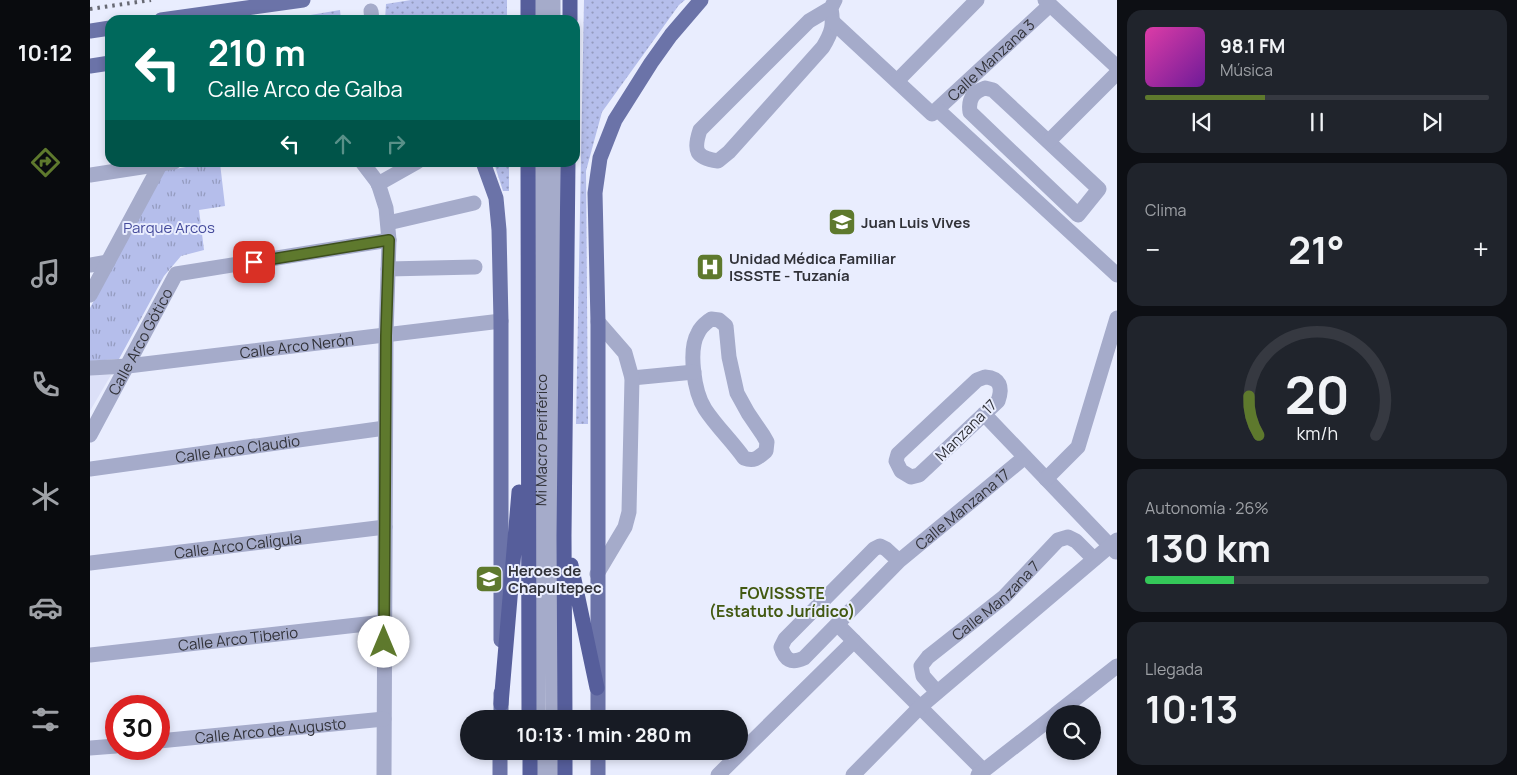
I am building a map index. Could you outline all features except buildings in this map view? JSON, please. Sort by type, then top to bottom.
[{"type":"highway","points":[[528,0],[528,15]]},
{"type":"highway","points":[[570,0],[570,15]]},
{"type":"highway","points":[[528,167],[529,710]]},
{"type":"highway","points":[[565,710],[564,536],[568,167]]},
{"type":"highway","points":[[500,710],[528,401]]},
{"type":"highway","points":[[564,536],[598,688]]},
{"type":"highway","points":[[530,760],[530,775]]},
{"type":"highway","points":[[565,760],[565,775]]},
{"type":"main road","points":[[188,15],[216,10],[255,9],[303,0]]},
{"type":"main road","points":[[598,710],[598,322],[594,193],[600,158],[615,120],[671,35],[701,0]]},
{"type":"main road","points":[[90,31],[105,29]]},
{"type":"main road","points":[[90,66],[105,64]]},
{"type":"main road","points":[[485,167],[496,198],[499,230],[501,321],[500,710]]},
{"type":"main road","points":[[500,760],[500,775]]},
{"type":"main road","points":[[598,760],[598,775]]},
{"type":"street","points":[[541,0],[541,15]]},
{"type":"street","points":[[553,0],[553,15]]},
{"type":"street","points":[[898,81],[977,0]]},
{"type":"street","points":[[1047,2],[1117,67],[1049,141]]},
{"type":"street","name":"Calle Manzana 3","points":[[935,112],[1047,2]]},
{"type":"street","points":[[833,10],[898,81],[1117,275]]},
{"type":"street","points":[[833,10],[830,36],[823,47],[729,152],[718,161],[705,159],[698,152],[695,144],[700,130],[809,20],[833,10]]},
{"type":"street","points":[[985,88],[993,90],[1049,141],[1099,190],[1078,215],[970,112],[971,96],[977,90],[985,88]]},
{"type":"street","points":[[90,175],[146,167]]},
{"type":"street","points":[[90,295],[165,167]]},
{"type":"street","points":[[367,167],[378,184],[386,208],[389,240],[385,428],[384,775]]},
{"type":"street","points":[[378,184],[408,167]]},
{"type":"street","name":"Mi Macro Periférico","points":[[538,710],[541,451],[541,167]]},
{"type":"street","name":"Mi Macro Periférico","points":[[552,710],[553,167]]},
{"type":"street","points":[[388,223],[474,203]]},
{"type":"street","name":"Calle Arco Gótico","points":[[90,435],[176,274],[389,240]]},
{"type":"street","points":[[90,266],[108,262]]},
{"type":"street","points":[[388,269],[474,266]]},
{"type":"street","points":[[1046,479],[1078,447],[1117,318]]},
{"type":"street","points":[[711,319],[719,320],[726,326],[737,393],[767,442],[766,451],[758,458],[750,460],[744,458],[704,408],[697,392],[694,372],[693,349],[697,334],[711,319]]},
{"type":"street","name":"Calle Arco Nerón","points":[[90,368],[128,366],[501,321]]},
{"type":"street","points":[[597,574],[625,527],[629,512],[632,378],[624,353],[598,322]]},
{"type":"street","points":[[632,378],[694,372]]},
{"type":"street","name":"Manzana 17","points":[[985,376],[993,377],[999,383],[1001,392],[998,401],[984,414],[920,475],[911,477],[902,471],[896,461],[898,454],[977,380],[985,376]]},
{"type":"street","points":[[984,414],[1046,479],[1115,546]]},
{"type":"street","name":"Calle Arco Claudio","points":[[90,469],[385,428]]},
{"type":"street","name":"Calle Manzana 17","points":[[899,561],[880,546],[874,550],[785,639],[781,647],[789,661],[804,658],[899,561],[1025,457]]},
{"type":"street","name":"Calle Arco Calígula","points":[[90,563],[386,527]]},
{"type":"street","name":"Calle Manzana 7","points":[[938,692],[923,676],[920,666],[928,657],[1004,597],[1058,540],[1068,536],[1076,541],[1094,559]]},
{"type":"street","name":"Calle Manzana 7","points":[[853,775],[920,707],[1094,559],[1115,546]]},
{"type":"street","name":"Calle Arco Tiberio","points":[[90,655],[384,622]]},
{"type":"street","points":[[838,624],[920,707],[981,773],[1046,722]]},
{"type":"street","points":[[718,775],[854,641]]},
{"type":"street","points":[[1067,705],[1117,666]]},
{"type":"street","name":"Calle Arco de Augusto","points":[[170,740],[384,719]]},
{"type":"street","points":[[90,748],[105,747]]},
{"type":"street","points":[[538,760],[538,775]]},
{"type":"street","points":[[552,760],[552,775]]},
{"type":"shaded area","points":[[90,375],[111,375],[90,411]]},
{"type":"green space","points":[[411,0],[507,0],[507,15],[385,15],[386,4]]},
{"type":"green space","points":[[584,0],[685,0],[679,5],[602,112],[586,171],[588,424],[576,424]]},
{"type":"green space","points":[[340,10],[340,15],[310,15]]},
{"type":"green space","name":"Parque Arcos","points":[[186,167],[220,167],[225,206],[199,210],[204,250],[181,256],[164,276],[119,359],[90,361],[90,308],[163,171]]},
{"type":"green space","points":[[495,167],[509,167],[509,191],[503,191]]},
{"type":"railway","points":[[90,9],[151,0]]},
{"type":"place","name":"Juan Luis Vives","points":[[842,222]]},
{"type":"place","name":"Unidad Médica Familiar ISSSTE - Tuzanía","points":[[710,267]]},
{"type":"place","name":"Heroes de Chapultepec","points":[[489,579]]},
{"type":"district","name":"FOVISSSTE (Estatuto Jurídico)","points":[[782,602]]},
{"type":"route","points":[[254,262],[389,240],[386,336],[384,642]]}]
